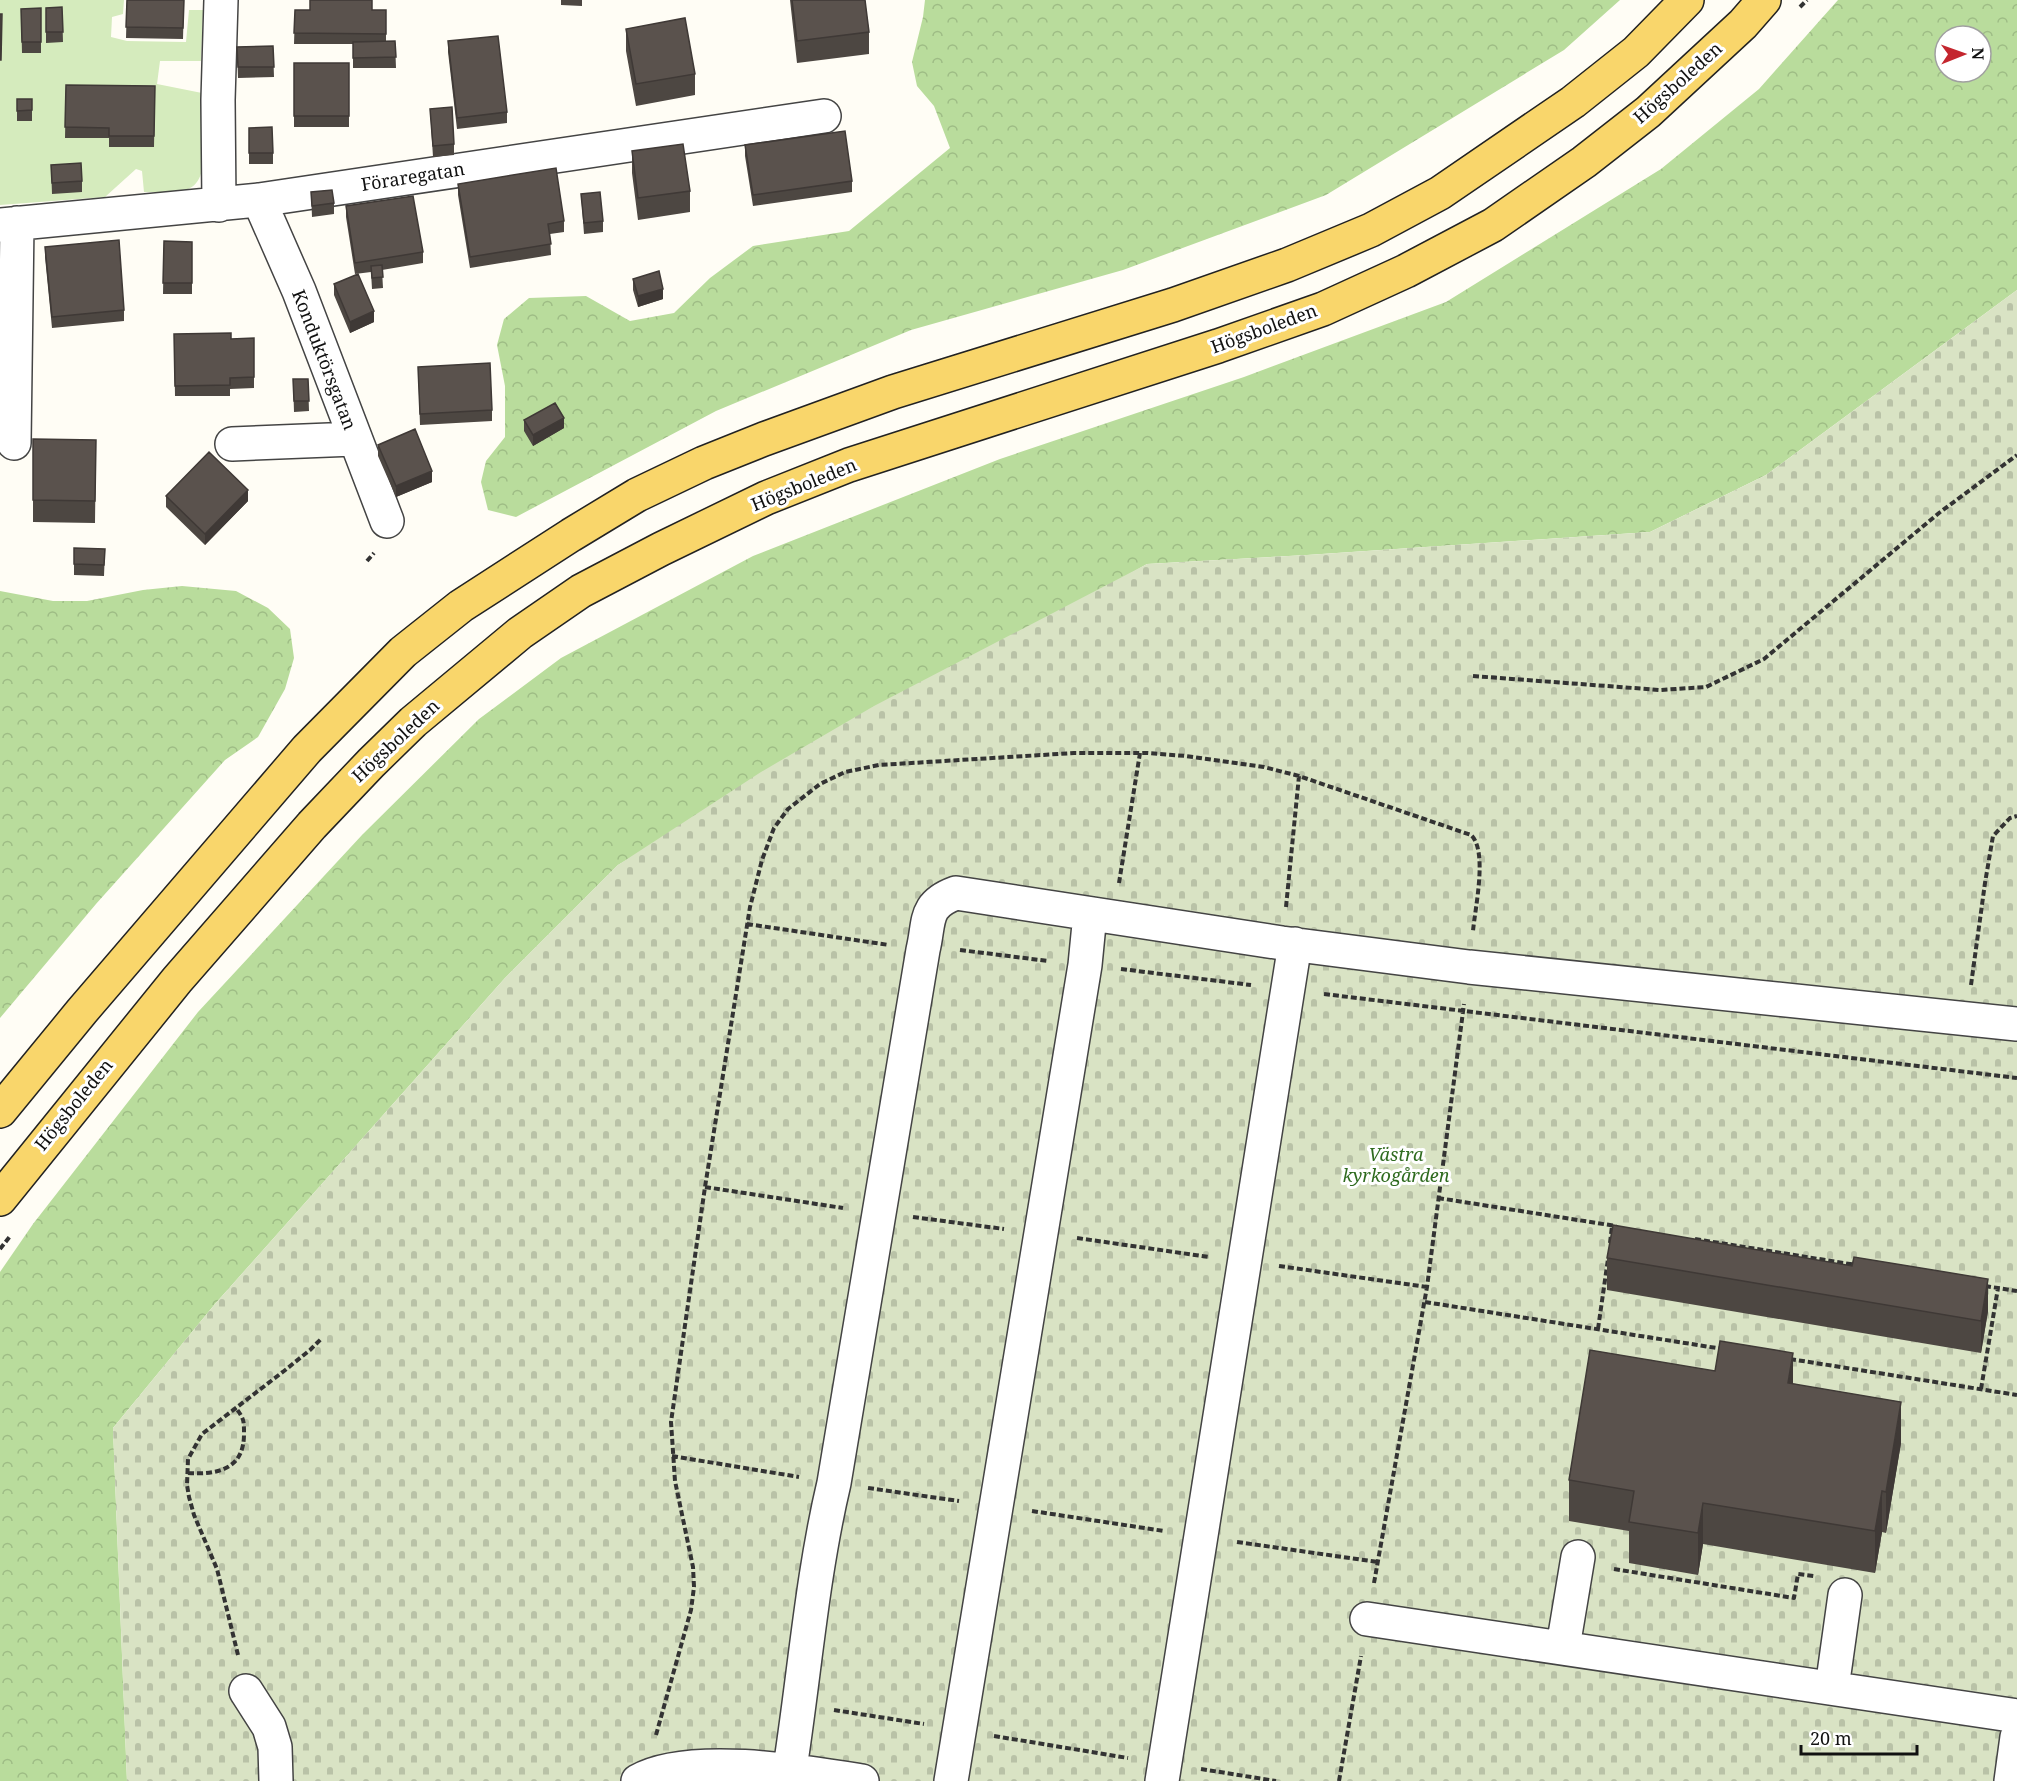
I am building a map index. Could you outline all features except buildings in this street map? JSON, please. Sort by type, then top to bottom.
[{"type":"main road","points":[[0,1111],[89,1002],[308,749],[402,652],[471,600],[637,495],[744,447],[893,392],[1204,294],[1287,265],[1371,230],[1440,193],[1573,102],[1636,52],[1687,0]]},
{"type":"main road","name":"Högsboleden","points":[[0,1199],[177,980],[312,825],[371,762],[413,722],[503,647],[581,591],[766,498],[849,465],[1218,346],[1323,309],[1406,271],[1493,225],[1584,162],[1648,112],[1743,24],[1764,0]]},
{"type":"street","points":[[219,205],[218,78],[221,0]]},
{"type":"street","name":"Föraregatan","points":[[8,224],[259,200],[824,116]]},
{"type":"street","name":"Konduktörsgatan","points":[[259,200],[299,291],[387,521]]},
{"type":"street","points":[[8,224],[14,443]]},
{"type":"street","points":[[232,444],[354,439]]},
{"type":"street","points":[[789,1775],[824,1525],[834,1483],[923,948],[930,911],[942,898],[956,893],[1288,943],[1469,967],[2017,1024]]},
{"type":"street","points":[[951,1781],[1085,965],[1102,915]]},
{"type":"street","points":[[1163,1772],[1287,989],[1288,943]]},
{"type":"street","points":[[1563,1647],[1578,1559]]},
{"type":"street","points":[[1832,1688],[1845,1595]]},
{"type":"street","points":[[1367,1619],[2017,1716]]},
{"type":"street","points":[[246,1691],[269,1727],[274,1747],[276,1781]]},
{"type":"street","points":[[2011,1781],[2017,1737]]},
{"type":"street","points":[[638,1781],[674,1769],[700,1767],[862,1781]]},
{"type":"path","points":[[1799,8],[1807,0]]},
{"type":"path","points":[[1473,676],[1660,690],[1706,687],[1764,659],[1939,513],[2017,455]]},
{"type":"path","points":[[1102,915],[1140,753]]},
{"type":"path","points":[[1288,943],[1299,776]]},
{"type":"path","points":[[1967,1018],[1984,883],[1993,837],[2010,818],[2017,816]]},
{"type":"path","points":[[747,924],[923,948],[1287,989],[2017,1078]]},
{"type":"path","points":[[1438,1198],[1624,1228]]},
{"type":"path","points":[[1598,1329],[1612,1226]]},
{"type":"path","points":[[0,1249],[15,1230]]},
{"type":"path","points":[[1694,1239],[1858,1265]]},
{"type":"path","points":[[1975,1284],[2017,1291]]},
{"type":"path","points":[[1981,1389],[1998,1288]]},
{"type":"path","points":[[1425,1302],[1725,1349]]},
{"type":"path","points":[[246,1691],[217,1569],[194,1515],[189,1497],[188,1459],[202,1434],[310,1350],[322,1338]]},
{"type":"path","points":[[1784,1358],[2017,1395]]},
{"type":"path","points":[[187,1473],[215,1472],[239,1460],[244,1440],[244,1419],[236,1408]]},
{"type":"path","points":[[1578,1559],[1669,1579],[1794,1598],[1798,1574],[1830,1579],[1845,1595]]},
{"type":"path","points":[[1669,1579],[1670,1570]]},
{"type":"path","points":[[800,1705],[959,1730],[1163,1772],[1276,1781]]},
{"type":"green space","points":[[0,0],[124,0],[123,14],[112,17],[111,37],[127,41],[186,42],[189,10],[203,10],[201,61],[160,61],[157,84],[202,93],[202,169],[194,185],[180,191],[144,192],[142,171],[136,169],[105,197],[0,205]]},
{"type":"green space","points":[[925,0],[1620,0],[1564,50],[1326,195],[1123,270],[911,330],[716,411],[516,517],[488,510],[481,482],[486,461],[505,437],[505,386],[497,345],[504,319],[529,298],[586,296],[630,321],[674,313],[710,278],[753,246],[849,231],[950,148],[934,106],[917,86],[912,62]]},
{"type":"green space","points":[[1838,0],[2017,0],[2017,290],[1766,475],[1650,532],[1147,564],[618,865],[505,978],[215,1304],[113,1428],[127,1781],[0,1781],[0,1272],[33,1224],[198,1012],[362,835],[479,719],[561,658],[753,556],[1000,459],[1244,377],[1446,302],[1661,169],[1759,89]]},
{"type":"green space","name":"Västra kyrkogården","points":[[2017,290],[2017,1781],[127,1781],[113,1428],[215,1304],[505,978],[618,865],[761,772],[874,706],[1147,564],[1650,532],[1766,475]]},
{"type":"green space","points":[[182,586],[236,591],[268,608],[290,629],[294,658],[285,689],[258,737],[225,760],[96,904],[0,1018],[0,591],[53,601],[87,601],[143,590]]}]
